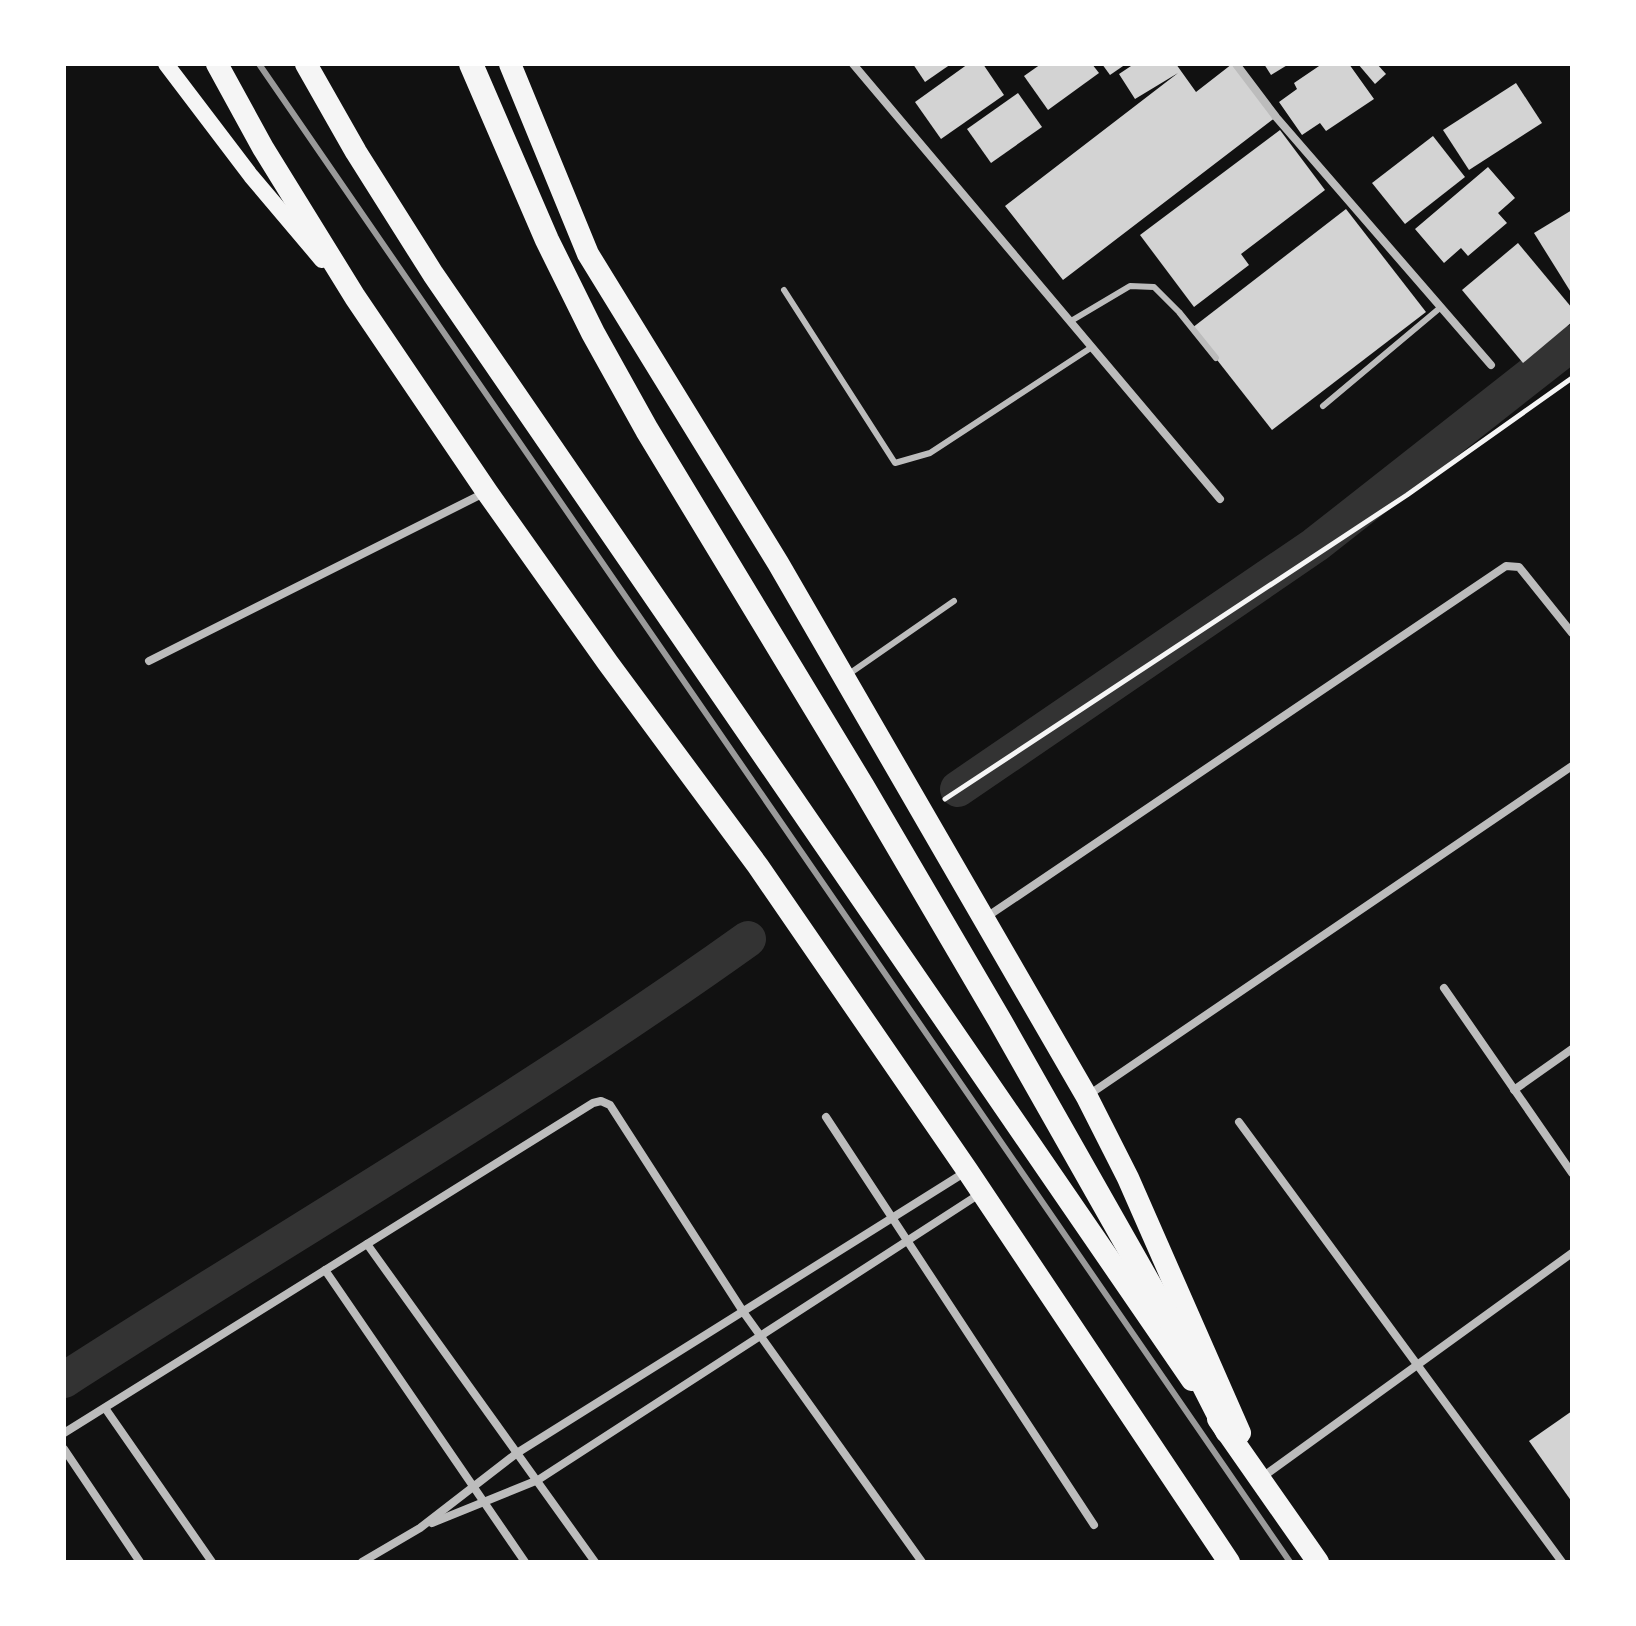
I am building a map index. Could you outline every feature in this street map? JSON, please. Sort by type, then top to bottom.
[{"type":"highway","points":[[217,64],[263,148],[355,297],[608,663],[758,866],[967,1170],[1229,1562]]},
{"type":"highway","points":[[306,64],[356,152],[433,274],[1318,1562]]},
{"type":"highway","points":[[471,64],[547,240],[593,333],[1006,1032],[1177,1333],[1227,1431]]},
{"type":"highway","points":[[510,64],[588,254],[778,563],[1087,1097],[1128,1178],[1258,1475]]},
{"type":"main road","points":[[166,64],[251,176],[355,297]]},
{"type":"street","points":[[853,64],[1220,499]]},
{"type":"street","points":[[1236,64],[1276,117],[1491,365]]},
{"type":"street","points":[[149,661],[487,492]]},
{"type":"street","points":[[982,920],[1506,566],[1519,567],[1572,633]]},
{"type":"street","points":[[1087,1097],[1572,766]]},
{"type":"street","points":[[1444,988],[1572,1173]]},
{"type":"street","points":[[1514,1090],[1572,1049]]},
{"type":"street","points":[[64,1433],[593,1103],[601,1101],[610,1105],[760,1337],[922,1562]]},
{"type":"street","points":[[826,1117],[1094,1525]]},
{"type":"street","points":[[1239,1122],[1562,1562]]},
{"type":"street","points":[[362,1562],[420,1528],[517,1453],[967,1170]]},
{"type":"street","points":[[420,1528],[538,1480],[981,1193]]},
{"type":"street","points":[[367,1244],[595,1562]]},
{"type":"street","points":[[1258,1475],[1418,1366],[1572,1253]]},
{"type":"street","points":[[325,1270],[525,1562]]},
{"type":"street","points":[[105,1408],[212,1562]]},
{"type":"street","points":[[64,1449],[140,1562]]},
{"type":"lane","points":[[1071,321],[1130,286],[1154,287],[1216,358]]},
{"type":"lane","points":[[784,290],[895,463],[930,453],[1092,347]]},
{"type":"lane","points":[[1323,406],[1441,307]]},
{"type":"lane","points":[[843,678],[954,601]]},
{"type":"path","points":[[922,815],[1407,495],[1572,378]]},
{"type":"building","points":[[913,64],[951,64],[925,82]]},
{"type":"building","points":[[968,64],[983,64],[1004,95],[941,139],[915,102]]},
{"type":"building","points":[[1041,64],[1092,64],[1099,73],[1048,110],[1024,76]]},
{"type":"building","points":[[1102,64],[1126,64],[1110,75]]},
{"type":"building","points":[[1134,64],[1176,64],[1196,92],[1236,64],[1276,117],[1063,280],[1005,206],[1178,73],[1135,99],[1119,74]]},
{"type":"building","points":[[1264,64],[1289,64],[1271,75]]},
{"type":"building","points":[[1322,64],[1349,64],[1374,99],[1326,131],[1320,123],[1302,135],[1279,102],[1297,89],[1294,83]]},
{"type":"building","points":[[1358,64],[1377,64],[1386,74],[1375,84]]},
{"type":"building","points":[[1516,83],[1542,123],[1469,170],[1443,130]]},
{"type":"building","points":[[1018,93],[1042,127],[991,163],[967,129]]},
{"type":"building","points":[[1280,130],[1325,190],[1241,254],[1249,265],[1194,307],[1140,235]]},
{"type":"building","points":[[1433,136],[1465,177],[1405,224],[1372,183]]},
{"type":"building","points":[[1488,167],[1515,198],[1498,213],[1507,223],[1468,256],[1461,248],[1444,263],[1415,229]]},
{"type":"building","points":[[1346,209],[1426,312],[1272,430],[1192,328]]},
{"type":"building","points":[[1572,210],[1572,294],[1534,233]]},
{"type":"building","points":[[1518,243],[1572,308],[1572,322],[1523,363],[1462,290]]},
{"type":"building","points":[[1572,1411],[1572,1502],[1529,1441]]},
{"type":"waterway","points":[[958,789],[1315,545],[1572,343]]},
{"type":"waterway","points":[[64,1380],[495,1109],[748,939]]},
{"type":"railway","points":[[259,64],[1290,1562]]}]
